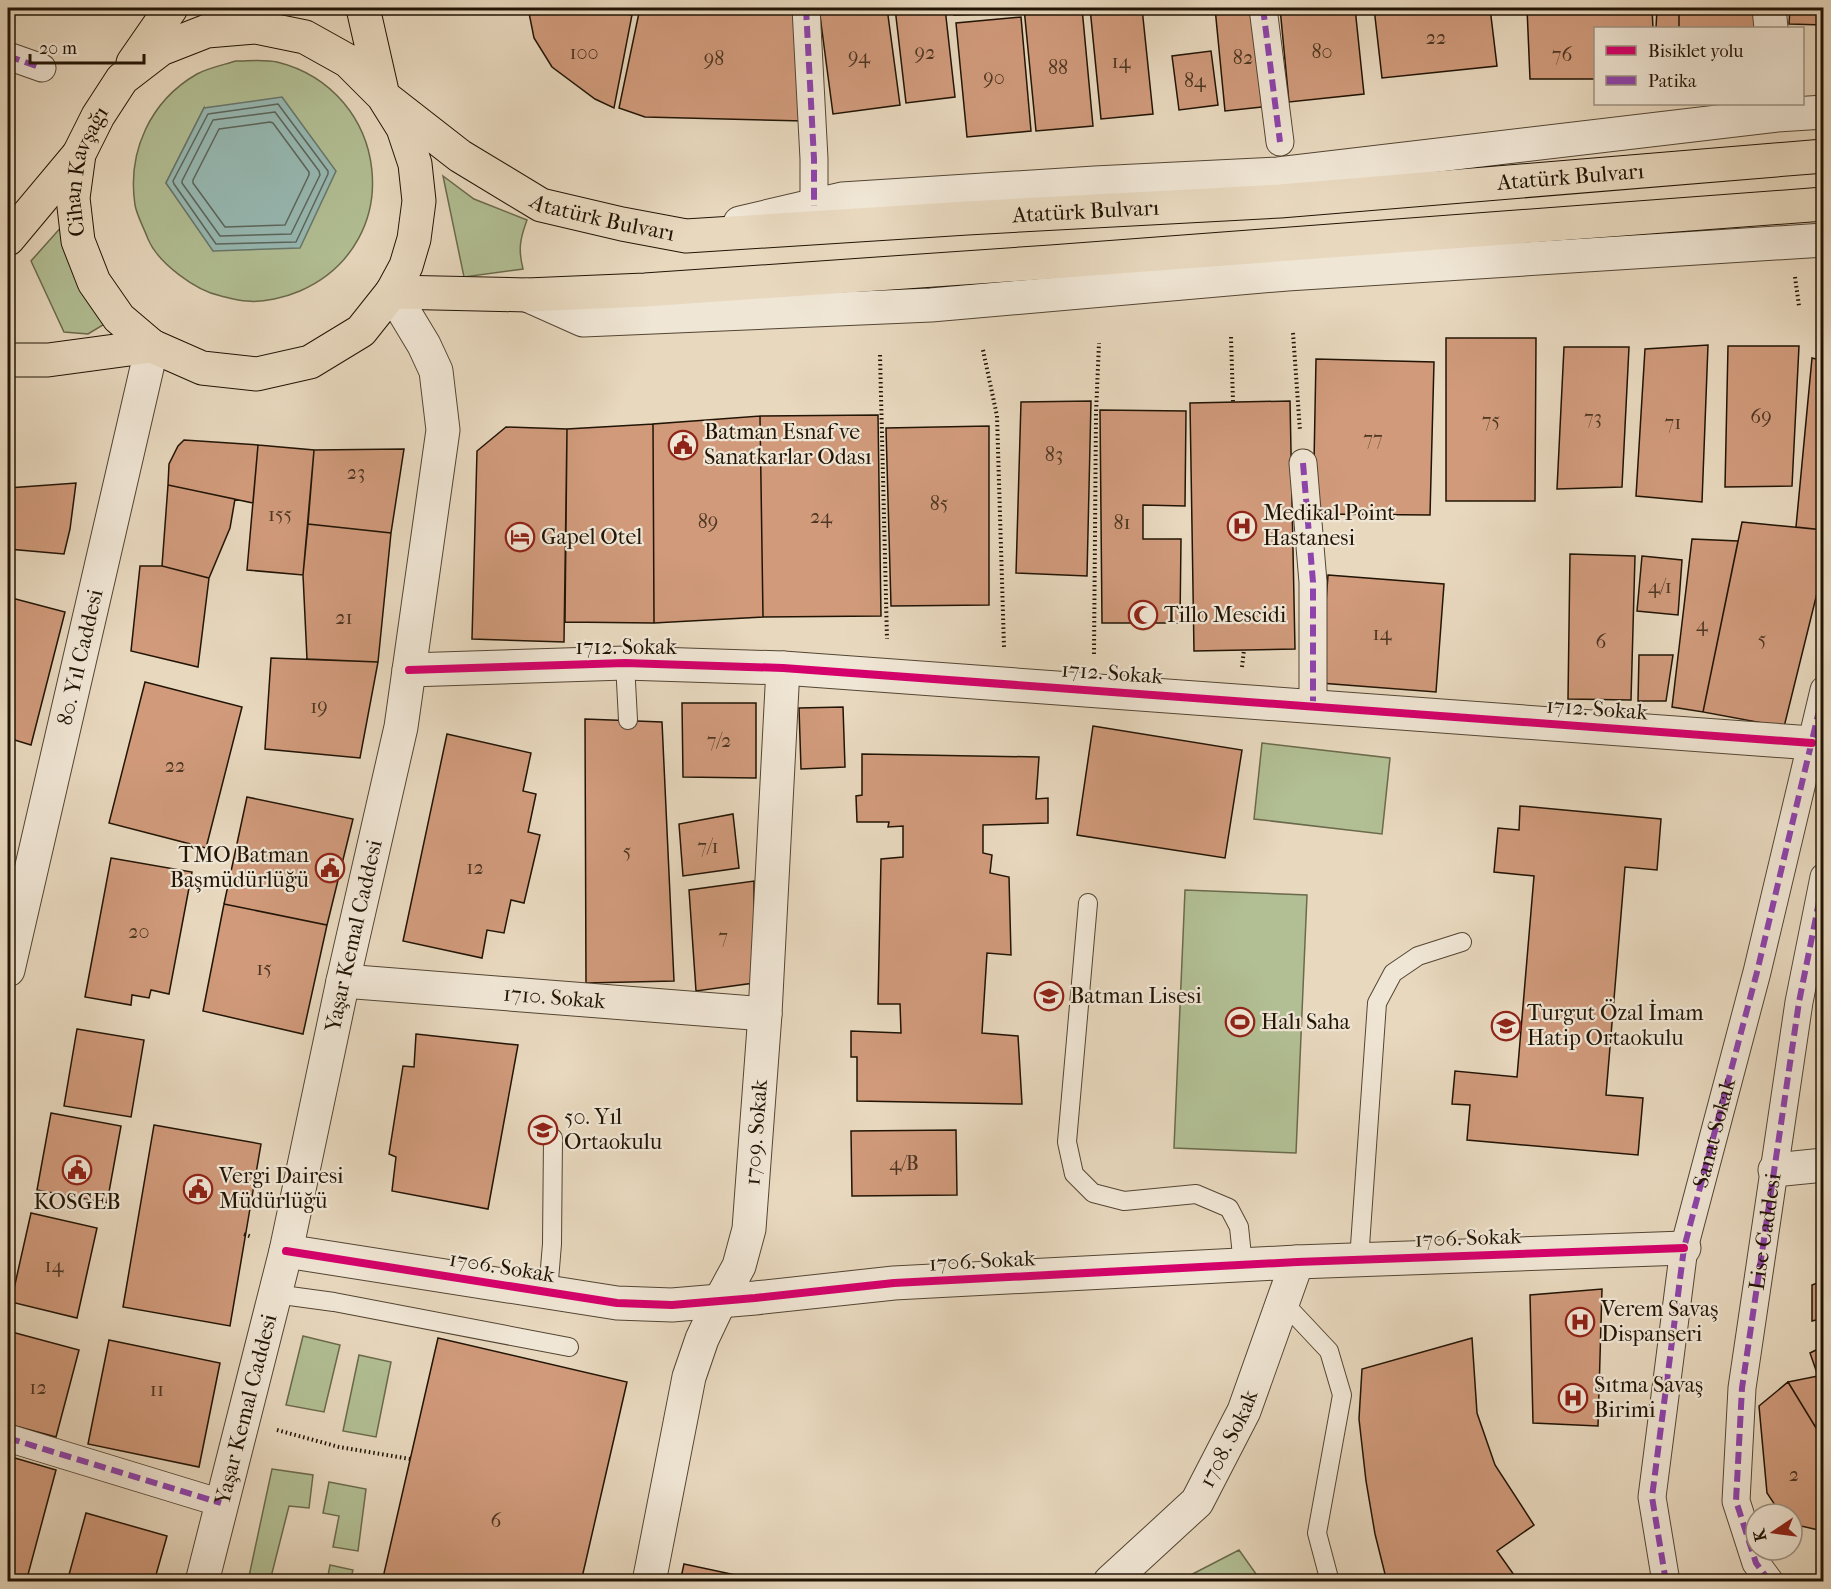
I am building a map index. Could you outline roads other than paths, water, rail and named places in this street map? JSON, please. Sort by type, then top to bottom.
[{"type":"main road","points":[[122,79],[171,8]]},
{"type":"main road","points":[[363,8],[383,96]]},
{"type":"main road","name":"Cihan Kavşağı","points":[[256,27],[304,37],[348,61],[383,96],[403,128],[414,164],[419,201],[414,239],[406,266],[392,292],[361,331],[310,362],[257,374],[202,368],[152,346],[119,318],[94,282],[82,252],[78,241],[73,198],[79,154],[98,116],[122,79],[161,49],[207,31],[256,27]]},
{"type":"main road","name":"Atatürk Bulvarı","points":[[383,96],[460,156],[541,205],[686,236],[1280,201],[1824,156]]},
{"type":"main road","points":[[8,239],[79,154]]},
{"type":"main road","name":"Atatürk Bulvarı","points":[[392,292],[527,295],[657,289],[1824,204]]},
{"type":"main road","points":[[8,360],[48,360],[152,346]]},
{"type":"street","points":[[806,8],[814,159],[814,206]]},
{"type":"street","points":[[1263,8],[1280,142]]},
{"type":"street","points":[[1769,8],[1771,27]]},
{"type":"street","points":[[8,56],[42,68]]},
{"type":"street","points":[[686,236],[842,199],[1278,174],[1777,109],[1824,112]]},
{"type":"street","points":[[527,295],[583,320],[896,307],[1287,274],[1824,240]]},
{"type":"street","name":"Yaşar Kemal Caddesi","points":[[202,1581],[286,1251],[343,981],[401,727],[443,430],[436,371],[424,345],[392,292]]},
{"type":"street","name":"80. Yıl Caddesi","points":[[9,959],[152,346]]},
{"type":"street","points":[[1303,463],[1313,582],[1313,706]]},
{"type":"street","name":"1712. Sokak","points":[[409,670],[625,663],[783,668],[1812,742]]},
{"type":"street","name":"1709. Sokak","points":[[649,1581],[690,1377],[702,1339],[739,1266],[749,1229],[765,1014],[783,668]]},
{"type":"street","name":"Sanat Sokak","points":[[1666,1581],[1652,1497],[1684,1248],[1757,972],[1824,690]]},
{"type":"street","name":"Lise Caddesi","points":[[1770,1581],[1756,1563],[1736,1501],[1742,1388],[1799,1002],[1824,877]]},
{"type":"street","name":"1710. Sokak","points":[[343,981],[765,1014]]},
{"type":"street","points":[[1775,1170],[1824,1165]]},
{"type":"street","name":"1706. Sokak","points":[[286,1251],[617,1303],[672,1305],[894,1283],[1297,1262],[1684,1248]]},
{"type":"street","name":"1708. Sokak","points":[[1110,1581],[1197,1502],[1244,1411],[1297,1262]]},
{"type":"street","points":[[8,1438],[221,1503]]},
{"type":"lane","points":[[625,663],[628,720]]},
{"type":"lane","points":[[1088,903],[1067,1142],[1074,1174],[1093,1193],[1124,1201],[1196,1194],[1229,1208],[1239,1227],[1243,1265]]},
{"type":"lane","points":[[1359,1260],[1377,1003],[1393,973],[1418,956],[1462,942]]},
{"type":"lane","points":[[548,1292],[552,1244],[554,1138]]},
{"type":"lane","points":[[275,1294],[334,1302],[569,1347]]},
{"type":"lane","points":[[1283,1302],[1329,1351],[1342,1395],[1317,1533],[1330,1581]]},
{"type":"water","points":[[282,97],[336,171],[300,248],[213,251],[166,183],[204,108]]},
{"type":"place","name":"Batman Esnaf ve Sanatkarlar Odası","points":[[683,445]]},
{"type":"place","name":"Medikal Point Hastanesi","points":[[1242,526]]},
{"type":"place","name":"Gapel Otel","points":[[520,537]]},
{"type":"place","name":"Tillo Mescidi","points":[[1143,615]]},
{"type":"place","name":"TMO Batman Başmüdürlüğü","points":[[330,868]]},
{"type":"place","name":"Batman Lisesi","points":[[1049,996]]},
{"type":"place","name":"Halı Saha","points":[[1240,1022]]},
{"type":"place","name":"Turgut Özal İmam Hatip Ortaokulu","points":[[1506,1026]]},
{"type":"place","name":"50. Yıl Ortaokulu","points":[[543,1130]]},
{"type":"place","name":"KOSGEB","points":[[77,1170]]},
{"type":"place","name":"Vergi Dairesi Müdürlüğü","points":[[198,1189]]},
{"type":"place","name":"Verem Savaş Dispanseri","points":[[1580,1322]]},
{"type":"place","name":"Sıtma Savaş Birimi","points":[[1573,1398]]}]
